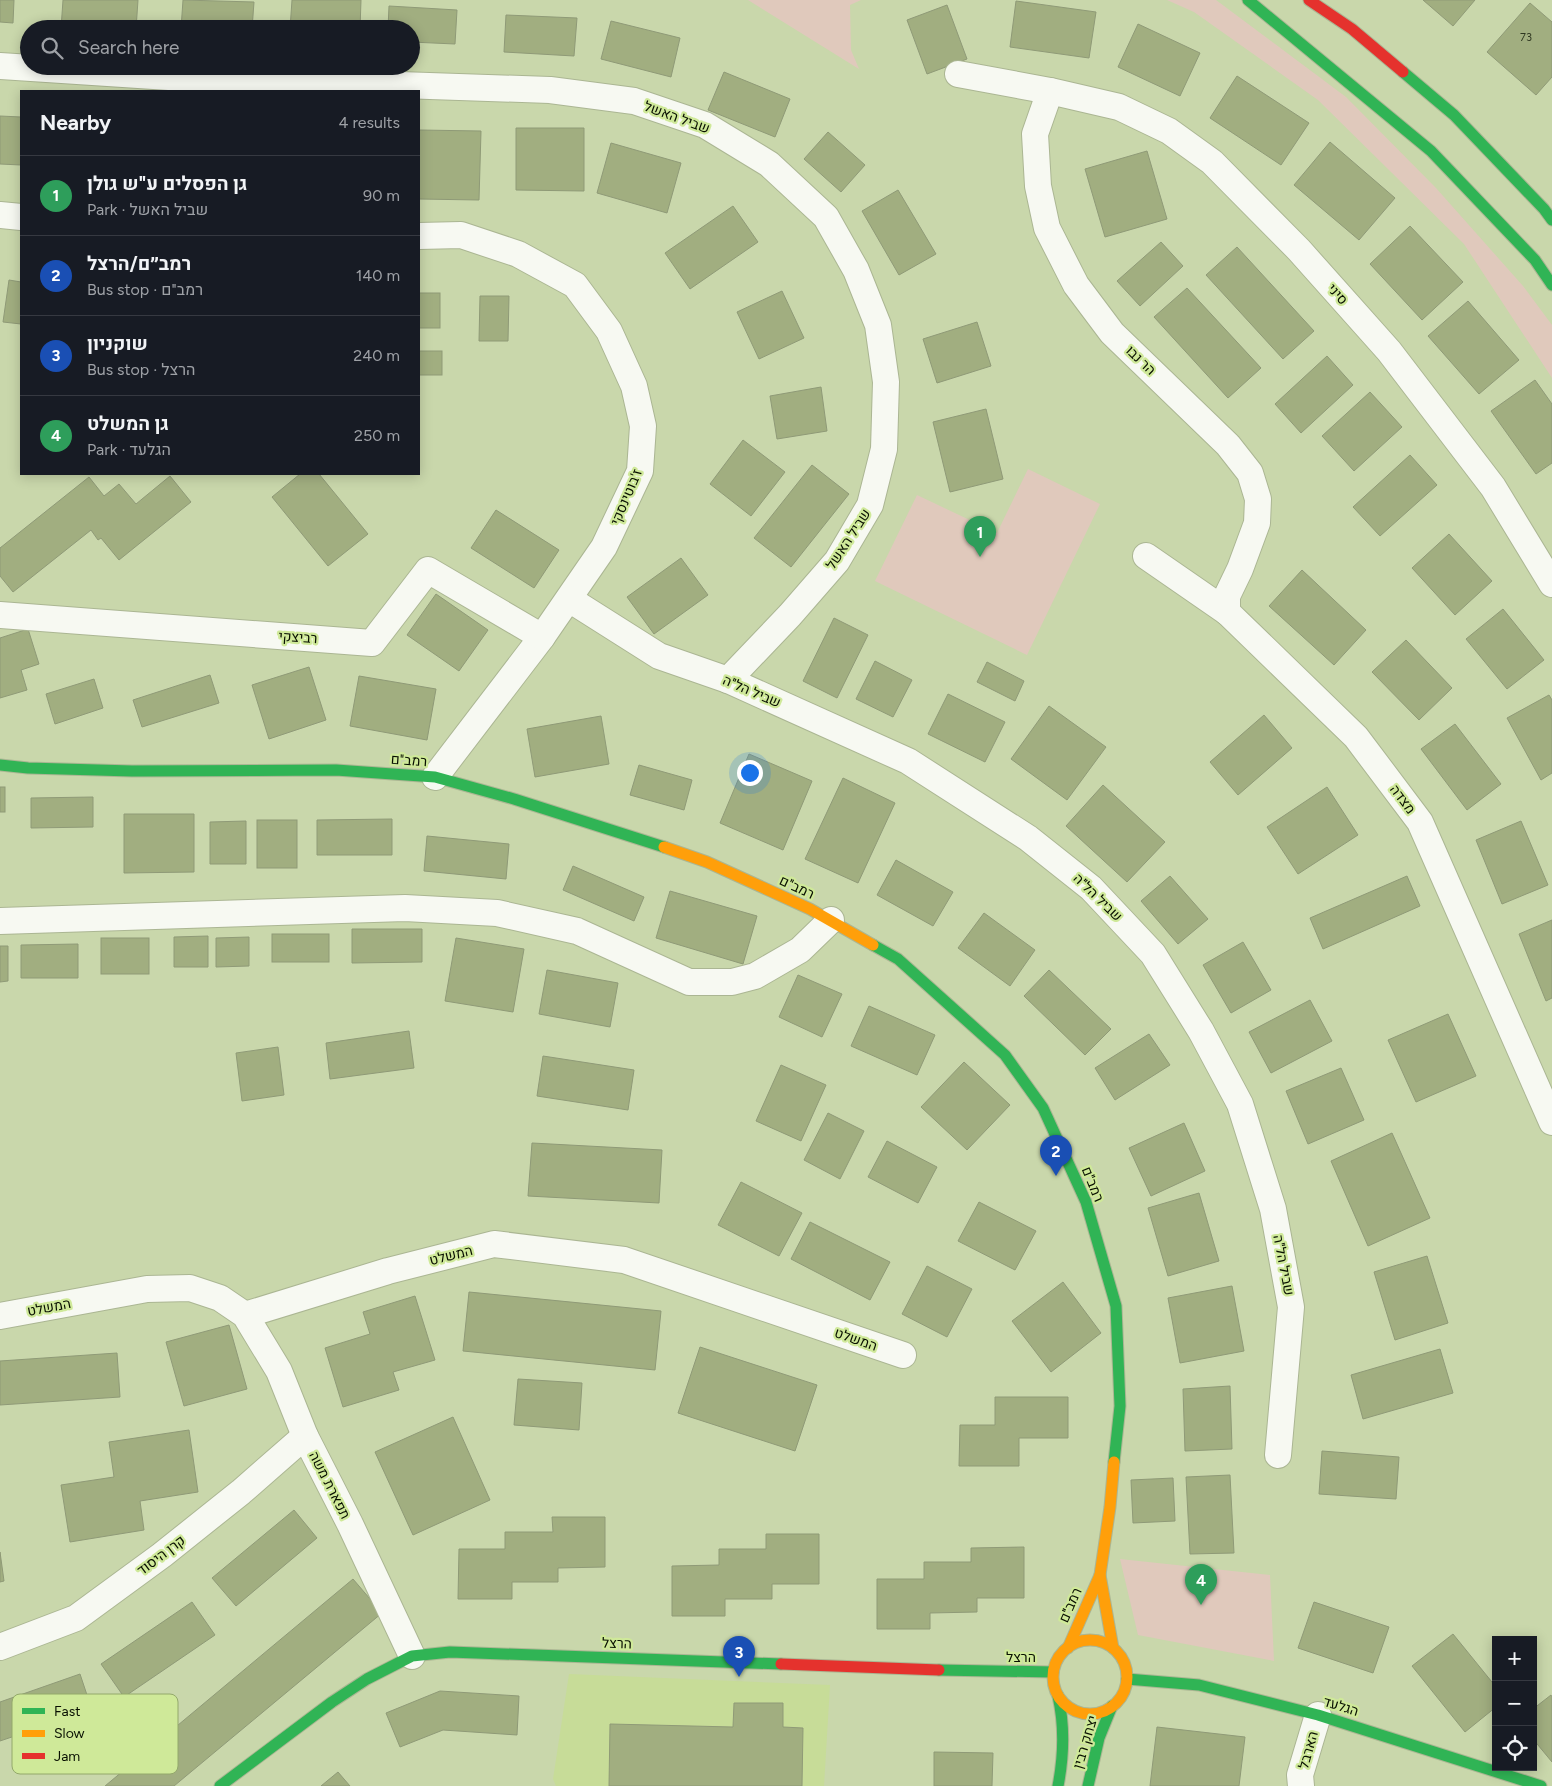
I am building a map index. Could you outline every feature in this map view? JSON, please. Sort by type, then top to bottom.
[{"type":"street","points":[[1248,0],[1430,151],[1535,260],[1552,285]]},
{"type":"street","points":[[1310,0],[1352,29],[1454,115],[1544,209],[1552,220]]},
{"type":"street","name":"שביל האשל","points":[[0,66],[20,67]]},
{"type":"street","name":"סיני","points":[[958,74],[1050,91],[1119,107],[1169,132],[1212,162],[1299,250],[1389,351],[1493,487],[1552,584]]},
{"type":"street","name":"שביל האשל","points":[[138,75],[550,90],[634,101],[705,125],[769,164],[826,217],[856,270],[878,326],[886,382],[884,449],[870,505],[837,561],[790,615],[728,680]]},
{"type":"street","name":"הר נבו","points":[[1050,91],[1035,134],[1038,186],[1047,228],[1076,286],[1112,333],[1228,445],[1250,473],[1258,499],[1258,523],[1227,596],[1227,612]]},
{"type":"street","points":[[0,215],[20,217]]},
{"type":"street","name":"ז'בוטינסקי","points":[[420,236],[461,235],[518,254],[575,285],[609,331],[634,386],[643,426],[640,472],[604,547],[542,638],[435,777]]},
{"type":"street","name":"מצדה","points":[[1146,556],[1227,612],[1356,737],[1420,822],[1552,1122]]},
{"type":"street","name":"רביצקי","points":[[0,615],[372,643],[428,570],[542,638]]},
{"type":"street","name":"שביל הל\"ה","points":[[569,599],[659,656],[728,680],[908,761],[1028,838],[1091,888],[1153,954],[1201,1031],[1240,1104],[1273,1209],[1292,1307],[1278,1455]]},
{"type":"street","name":"רמב\"ם","points":[[0,765],[28,768],[132,771],[336,770],[435,777],[617,831],[707,862],[810,909],[898,959],[1005,1055],[1043,1108],[1086,1202],[1116,1306],[1120,1406],[1110,1507],[1100,1575],[1068,1648]]},
{"type":"street","points":[[0,921],[404,908],[497,913],[577,931],[690,982],[732,982],[755,976],[800,950],[831,920]]},
{"type":"street","name":"המשלט","points":[[0,1316],[146,1289],[182,1288],[190,1288],[220,1298],[245,1315],[388,1271],[494,1244],[624,1260],[903,1355]]},
{"type":"street","name":"תפארת משה","points":[[245,1315],[279,1370],[306,1436],[412,1656]]},
{"type":"street","name":"קרן היסוד","points":[[0,1648],[76,1618],[162,1555],[241,1492],[306,1436]]},
{"type":"street","name":"רמב\"ם","points":[[1100,1575],[1113,1648]]},
{"type":"street","points":[[1087,1640],[1101,1641],[1113,1648],[1123,1661],[1127,1679],[1121,1697],[1112,1706],[1100,1712],[1086,1713],[1073,1710],[1067,1706],[1058,1696],[1054,1684],[1053,1672],[1060,1656],[1068,1648],[1087,1640]]},
{"type":"street","name":"הרצל","points":[[220,1786],[339,1697],[367,1679],[412,1656],[450,1652],[1005,1672],[1053,1672]]},
{"type":"street","name":"הגלעד","points":[[1127,1679],[1199,1685],[1318,1715],[1541,1786]]},
{"type":"street","name":"יצחק רבין","points":[[1058,1696],[1064,1720],[1065,1734],[1058,1786]]},
{"type":"street","name":"יצחק רבין","points":[[1088,1786],[1099,1738],[1112,1706]]},
{"type":"street","name":"הארבל","points":[[1301,1786],[1300,1775],[1318,1715]]},
{"type":"shaded area","points":[[748,0],[861,0],[850,5],[851,50],[859,69]]},
{"type":"shaded area","points":[[1167,0],[1216,0],[1346,97],[1436,188],[1523,286],[1552,325],[1552,378],[1464,244],[1318,100],[1194,12]]},
{"type":"shaded area","points":[[1028,469],[1100,504],[1027,655],[875,581],[917,495],[997,533]]},
{"type":"shaded area","points":[[1120,1559],[1270,1575],[1274,1661],[1138,1635]]},
{"type":"shaded area","points":[[569,1674],[830,1685],[824,1786],[556,1786],[553,1779]]},
{"type":"building","points":[[0,0],[14,0],[13,23],[0,22]]},
{"type":"building","points":[[63,0],[138,0],[137,20],[62,20]]},
{"type":"building","points":[[183,0],[254,2],[253,20],[182,20]]},
{"type":"building","points":[[292,0],[361,0],[360,20],[291,20]]},
{"type":"building","points":[[1423,0],[1475,0],[1453,26]]},
{"type":"building","points":[[1016,1],[1096,12],[1089,58],[1010,47]]},
{"type":"building","points":[[1530,3],[1552,22],[1552,77],[1536,95],[1487,52]]},
{"type":"building","points":[[947,5],[967,59],[927,74],[907,20]]},
{"type":"building","points":[[389,6],[457,10],[455,44],[420,42],[420,20],[388,20]]},
{"type":"building","points":[[506,15],[577,18],[574,56],[504,52]]},
{"type":"building","points":[[611,21],[680,38],[671,77],[601,59]]},
{"type":"building","points":[[1138,24],[1200,53],[1180,96],[1118,67]]},
{"type":"building","points":[[724,72],[790,99],[775,137],[708,110]]},
{"type":"building","points":[[1237,76],[1309,123],[1281,165],[1210,118]]},
{"type":"building","points":[[0,116],[20,117],[20,165],[0,164]]},
{"type":"building","points":[[516,128],[584,128],[584,191],[516,190]]},
{"type":"building","points":[[420,130],[481,131],[479,200],[420,199]]},
{"type":"building","points":[[828,132],[865,165],[841,192],[804,159]]},
{"type":"building","points":[[1330,142],[1395,198],[1359,240],[1294,185]]},
{"type":"building","points":[[611,143],[681,163],[667,213],[597,193]]},
{"type":"building","points":[[1147,151],[1167,219],[1105,237],[1085,169]]},
{"type":"building","points":[[898,190],[936,254],[899,275],[862,211]]},
{"type":"building","points":[[733,206],[758,242],[690,289],[665,253]]},
{"type":"building","points":[[1410,226],[1463,282],[1422,320],[1370,264]]},
{"type":"building","points":[[1161,242],[1183,266],[1140,306],[1117,281]]},
{"type":"building","points":[[1237,247],[1314,331],[1283,359],[1206,275]]},
{"type":"building","points":[[9,280],[20,282],[20,324],[3,322]]},
{"type":"building","points":[[1187,288],[1261,368],[1228,398],[1154,317]]},
{"type":"building","points":[[782,291],[804,338],[759,359],[737,312]]},
{"type":"building","points":[[420,293],[440,293],[440,328],[420,328]]},
{"type":"building","points":[[480,296],[509,296],[508,341],[479,341]]},
{"type":"building","points":[[1468,301],[1519,360],[1479,394],[1428,336]]},
{"type":"building","points":[[977,322],[991,366],[937,383],[923,339]]},
{"type":"building","points":[[420,351],[442,351],[442,375],[420,375]]},
{"type":"building","points":[[1327,356],[1353,385],[1301,433],[1275,404]]},
{"type":"building","points":[[1535,380],[1552,404],[1552,463],[1536,474],[1491,411]]},
{"type":"building","points":[[821,387],[827,431],[777,439],[770,396]]},
{"type":"building","points":[[1370,392],[1402,427],[1354,471],[1322,436]]},
{"type":"building","points":[[986,409],[1003,479],[950,492],[933,422]]},
{"type":"building","points":[[743,440],[785,472],[751,516],[710,484]]},
{"type":"building","points":[[1410,455],[1437,485],[1380,536],[1353,507]]},
{"type":"building","points":[[812,465],[849,494],[791,567],[754,538]]},
{"type":"building","points":[[299,475],[320,475],[368,534],[328,566],[272,497]]},
{"type":"building","points":[[170,476],[191,502],[119,560],[101,538],[98,540],[91,530],[13,592],[0,576],[0,548],[89,477],[104,496],[119,484],[136,504]]},
{"type":"building","points":[[496,510],[559,550],[534,588],[471,548]]},
{"type":"building","points":[[1449,534],[1492,581],[1455,615],[1412,568]]},
{"type":"building","points":[[681,558],[708,595],[654,634],[627,597]]},
{"type":"building","points":[[1302,570],[1366,630],[1334,665],[1269,606]]},
{"type":"building","points":[[436,594],[488,630],[459,671],[407,635]]},
{"type":"building","points":[[1503,609],[1544,660],[1507,689],[1466,639]]},
{"type":"building","points":[[834,618],[868,635],[837,698],[803,681]]},
{"type":"building","points":[[28,629],[39,664],[21,670],[27,690],[0,698],[0,638]]},
{"type":"building","points":[[1406,640],[1452,688],[1419,720],[1372,672]]},
{"type":"building","points":[[875,661],[912,680],[893,717],[856,699]]},
{"type":"building","points":[[987,662],[1024,681],[1015,701],[977,682]]},
{"type":"building","points":[[309,667],[326,720],[269,739],[252,685]]},
{"type":"building","points":[[210,675],[219,703],[142,727],[133,700]]},
{"type":"building","points":[[359,676],[436,689],[427,740],[350,726]]},
{"type":"building","points":[[94,679],[103,708],[55,724],[46,694]]},
{"type":"building","points":[[948,694],[1005,722],[985,762],[928,734]]},
{"type":"building","points":[[1549,695],[1552,700],[1552,773],[1541,780],[1507,718]]},
{"type":"building","points":[[1049,706],[1106,747],[1067,800],[1011,759]]},
{"type":"building","points":[[1264,715],[1292,748],[1238,795],[1210,762]]},
{"type":"building","points":[[601,716],[609,764],[535,777],[527,729]]},
{"type":"building","points":[[1455,724],[1501,784],[1467,810],[1421,749]]},
{"type":"building","points":[[749,754],[812,781],[783,850],[720,823]]},
{"type":"building","points":[[639,765],[692,780],[684,810],[630,795]]},
{"type":"building","points":[[843,778],[895,803],[858,883],[805,859]]},
{"type":"building","points":[[1103,785],[1165,842],[1127,882],[1066,826]]},
{"type":"building","points":[[0,787],[5,787],[5,812],[0,812]]},
{"type":"building","points":[[1327,787],[1358,835],[1298,874],[1267,827]]},
{"type":"building","points":[[93,797],[93,827],[31,828],[31,798]]},
{"type":"building","points":[[124,814],[194,814],[194,872],[124,873]]},
{"type":"building","points":[[392,819],[392,855],[317,855],[317,820]]},
{"type":"building","points":[[257,820],[297,820],[297,868],[257,868]]},
{"type":"building","points":[[246,821],[246,864],[210,864],[210,822]]},
{"type":"building","points":[[1521,821],[1548,885],[1502,904],[1476,840]]},
{"type":"building","points":[[427,836],[509,844],[506,879],[424,871]]},
{"type":"building","points":[[896,860],[953,892],[933,926],[877,895]]},
{"type":"building","points":[[573,866],[644,897],[634,921],[563,890]]},
{"type":"building","points":[[1170,876],[1208,919],[1178,944],[1141,901]]},
{"type":"building","points":[[1407,876],[1420,906],[1323,949],[1310,918]]},
{"type":"building","points":[[670,891],[757,916],[743,964],[656,938]]},
{"type":"building","points":[[984,913],[1035,950],[1010,986],[958,948]]},
{"type":"building","points":[[1552,920],[1552,998],[1546,1001],[1519,934]]},
{"type":"building","points":[[352,929],[422,929],[422,962],[352,963]]},
{"type":"building","points":[[272,934],[329,934],[329,962],[272,962]]},
{"type":"building","points":[[208,936],[208,967],[174,967],[174,937]]},
{"type":"building","points":[[249,937],[249,966],[216,967],[216,938]]},
{"type":"building","points":[[101,938],[149,938],[149,974],[101,974]]},
{"type":"building","points":[[456,938],[524,949],[513,1012],[445,1001]]},
{"type":"building","points":[[1243,942],[1271,990],[1231,1013],[1203,965]]},
{"type":"building","points":[[78,944],[78,978],[21,978],[21,945]]},
{"type":"building","points":[[0,946],[8,946],[8,981],[0,982]]},
{"type":"building","points":[[547,970],[618,983],[610,1027],[539,1014]]},
{"type":"building","points":[[1049,970],[1111,1029],[1085,1055],[1024,996]]},
{"type":"building","points":[[798,975],[842,994],[822,1037],[779,1017]]},
{"type":"building","points":[[1310,1000],[1332,1041],[1271,1073],[1249,1032]]},
{"type":"building","points":[[869,1006],[935,1035],[917,1075],[851,1046]]},
{"type":"building","points":[[1448,1014],[1476,1076],[1416,1102],[1388,1040]]},
{"type":"building","points":[[409,1031],[414,1068],[330,1079],[326,1043]]},
{"type":"building","points":[[1149,1034],[1170,1065],[1115,1100],[1095,1068]]},
{"type":"building","points":[[278,1047],[284,1095],[242,1101],[236,1053]]},
{"type":"building","points":[[543,1056],[634,1070],[628,1110],[537,1096]]},
{"type":"building","points":[[964,1062],[1010,1105],[967,1150],[921,1107]]},
{"type":"building","points":[[781,1065],[826,1085],[801,1141],[756,1121]]},
{"type":"building","points":[[1341,1068],[1364,1120],[1308,1144],[1286,1091]]},
{"type":"building","points":[[828,1113],[864,1131],[840,1179],[804,1160]]},
{"type":"building","points":[[1184,1123],[1205,1171],[1151,1196],[1129,1148]]},
{"type":"building","points":[[1392,1133],[1430,1218],[1368,1246],[1331,1161]]},
{"type":"building","points":[[887,1141],[937,1167],[918,1203],[868,1177]]},
{"type":"building","points":[[532,1143],[662,1150],[659,1203],[528,1196]]},
{"type":"building","points":[[741,1182],[802,1213],[779,1256],[718,1225]]},
{"type":"building","points":[[1199,1193],[1219,1261],[1168,1276],[1148,1208]]},
{"type":"building","points":[[979,1202],[1036,1231],[1015,1270],[958,1241]]},
{"type":"building","points":[[810,1222],[890,1262],[870,1300],[791,1259]]},
{"type":"building","points":[[1427,1256],[1448,1323],[1395,1340],[1374,1272]]},
{"type":"building","points":[[927,1266],[972,1289],[947,1337],[902,1314]]},
{"type":"building","points":[[1063,1282],[1101,1333],[1051,1372],[1012,1321]]},
{"type":"building","points":[[1232,1286],[1244,1351],[1180,1363],[1168,1298]]},
{"type":"building","points":[[469,1292],[661,1311],[655,1370],[463,1351]]},
{"type":"building","points":[[415,1296],[435,1360],[393,1372],[399,1390],[343,1407],[325,1348],[370,1334],[363,1312]]},
{"type":"building","points":[[229,1325],[247,1389],[184,1406],[166,1342]]},
{"type":"building","points":[[700,1347],[817,1385],[795,1451],[678,1413]]},
{"type":"building","points":[[1440,1349],[1453,1393],[1363,1419],[1351,1375]]},
{"type":"building","points":[[117,1353],[120,1397],[0,1405],[0,1361]]},
{"type":"building","points":[[518,1379],[582,1383],[579,1430],[514,1425]]},
{"type":"building","points":[[1230,1386],[1232,1449],[1185,1451],[1183,1389]]},
{"type":"building","points":[[995,1397],[1068,1397],[1068,1438],[1019,1438],[1019,1466],[959,1466],[960,1425],[995,1425]]},
{"type":"building","points":[[453,1417],[490,1500],[413,1535],[375,1452]]},
{"type":"building","points":[[189,1430],[198,1492],[140,1501],[144,1530],[70,1542],[61,1485],[114,1477],[109,1442]]},
{"type":"building","points":[[1322,1451],[1399,1457],[1396,1499],[1319,1494]]},
{"type":"building","points":[[1230,1475],[1234,1553],[1190,1554],[1186,1477]]},
{"type":"building","points":[[1173,1478],[1175,1521],[1133,1523],[1131,1480]]},
{"type":"building","points":[[294,1510],[317,1538],[236,1606],[212,1578]]},
{"type":"building","points":[[552,1517],[605,1517],[605,1567],[558,1568],[558,1582],[512,1582],[512,1599],[458,1599],[459,1549],[505,1549],[505,1532],[553,1532]]},
{"type":"building","points":[[766,1534],[819,1534],[819,1584],[772,1584],[772,1599],[725,1599],[725,1616],[672,1616],[672,1566],[719,1565],[719,1549],[766,1549]]},
{"type":"building","points":[[1024,1547],[1024,1598],[977,1598],[977,1612],[930,1613],[930,1629],[877,1629],[877,1579],[924,1579],[924,1562],[971,1562],[971,1548]]},
{"type":"building","points":[[0,1552],[4,1581],[0,1582]]},
{"type":"building","points":[[353,1579],[382,1613],[174,1786],[105,1786],[119,1774],[178,1774],[178,1725]]},
{"type":"building","points":[[192,1602],[215,1635],[128,1694],[122,1694],[101,1664]]},
{"type":"building","points":[[1314,1602],[1389,1627],[1373,1673],[1298,1648]]},
{"type":"building","points":[[1453,1634],[1492,1682],[1492,1710],[1465,1732],[1412,1666]]},
{"type":"building","points":[[80,1674],[87,1694],[23,1694]]},
{"type":"building","points":[[440,1691],[519,1696],[517,1735],[443,1730],[400,1747],[386,1713]]},
{"type":"building","points":[[1551,1695],[1552,1762],[1537,1744],[1537,1706]]},
{"type":"building","points":[[12,1698],[12,1737],[0,1741],[0,1702]]},
{"type":"building","points":[[734,1703],[783,1703],[783,1727],[803,1728],[802,1786],[609,1786],[610,1724],[733,1727]]},
{"type":"building","points":[[1157,1727],[1245,1737],[1239,1786],[1150,1786]]},
{"type":"building","points":[[934,1752],[993,1753],[992,1786],[934,1786]]},
{"type":"building","points":[[338,1772],[350,1786],[321,1786]]},
{"type":"traffic: fast","points":[[1248,0],[1431,151],[1535,260],[1552,285]]},
{"type":"traffic: fast","points":[[1403,72],[1454,115],[1544,209],[1552,220]]},
{"type":"traffic: fast","points":[[0,765],[28,768],[132,771],[336,770],[435,777],[514,799],[664,847]]},
{"type":"traffic: fast","points":[[873,945],[898,959],[1005,1055],[1043,1108],[1086,1202],[1116,1306],[1120,1406],[1114,1462]]},
{"type":"traffic: fast","points":[[220,1786],[332,1702],[367,1679],[412,1656],[450,1652],[781,1664]]},
{"type":"traffic: fast","points":[[939,1670],[1053,1672]]},
{"type":"traffic: fast","points":[[1127,1679],[1199,1685],[1318,1715],[1541,1786]]},
{"type":"traffic: fast","points":[[1058,1696],[1063,1741],[1058,1786]]},
{"type":"traffic: fast","points":[[1088,1786],[1099,1738],[1112,1706]]},
{"type":"traffic: slow","points":[[664,847],[707,862],[810,909],[873,945]]},
{"type":"traffic: slow","points":[[1068,1648],[1100,1575],[1110,1507],[1114,1462]]},
{"type":"traffic: slow","points":[[1100,1575],[1113,1648]]},
{"type":"traffic: slow","points":[[1090,1640],[1104,1643],[1116,1651],[1124,1663],[1127,1677],[1124,1691],[1116,1703],[1104,1711],[1090,1714],[1076,1711],[1064,1703],[1056,1691],[1053,1677],[1056,1663],[1064,1651],[1076,1643],[1090,1640]]},
{"type":"traffic: jam","points":[[1309,0],[1352,29],[1403,72]]},
{"type":"traffic: jam","points":[[781,1664],[939,1670]]},
{"type":"place","name":"גן הפסלים ע\"ש גולן","points":[[980,557]]},
{"type":"place","name":"רמב״ם/הרצל","points":[[1056,1176]]},
{"type":"place","name":"גן המשלט","points":[[1201,1605]]},
{"type":"place","name":"שוקניון","points":[[739,1677]]}]
